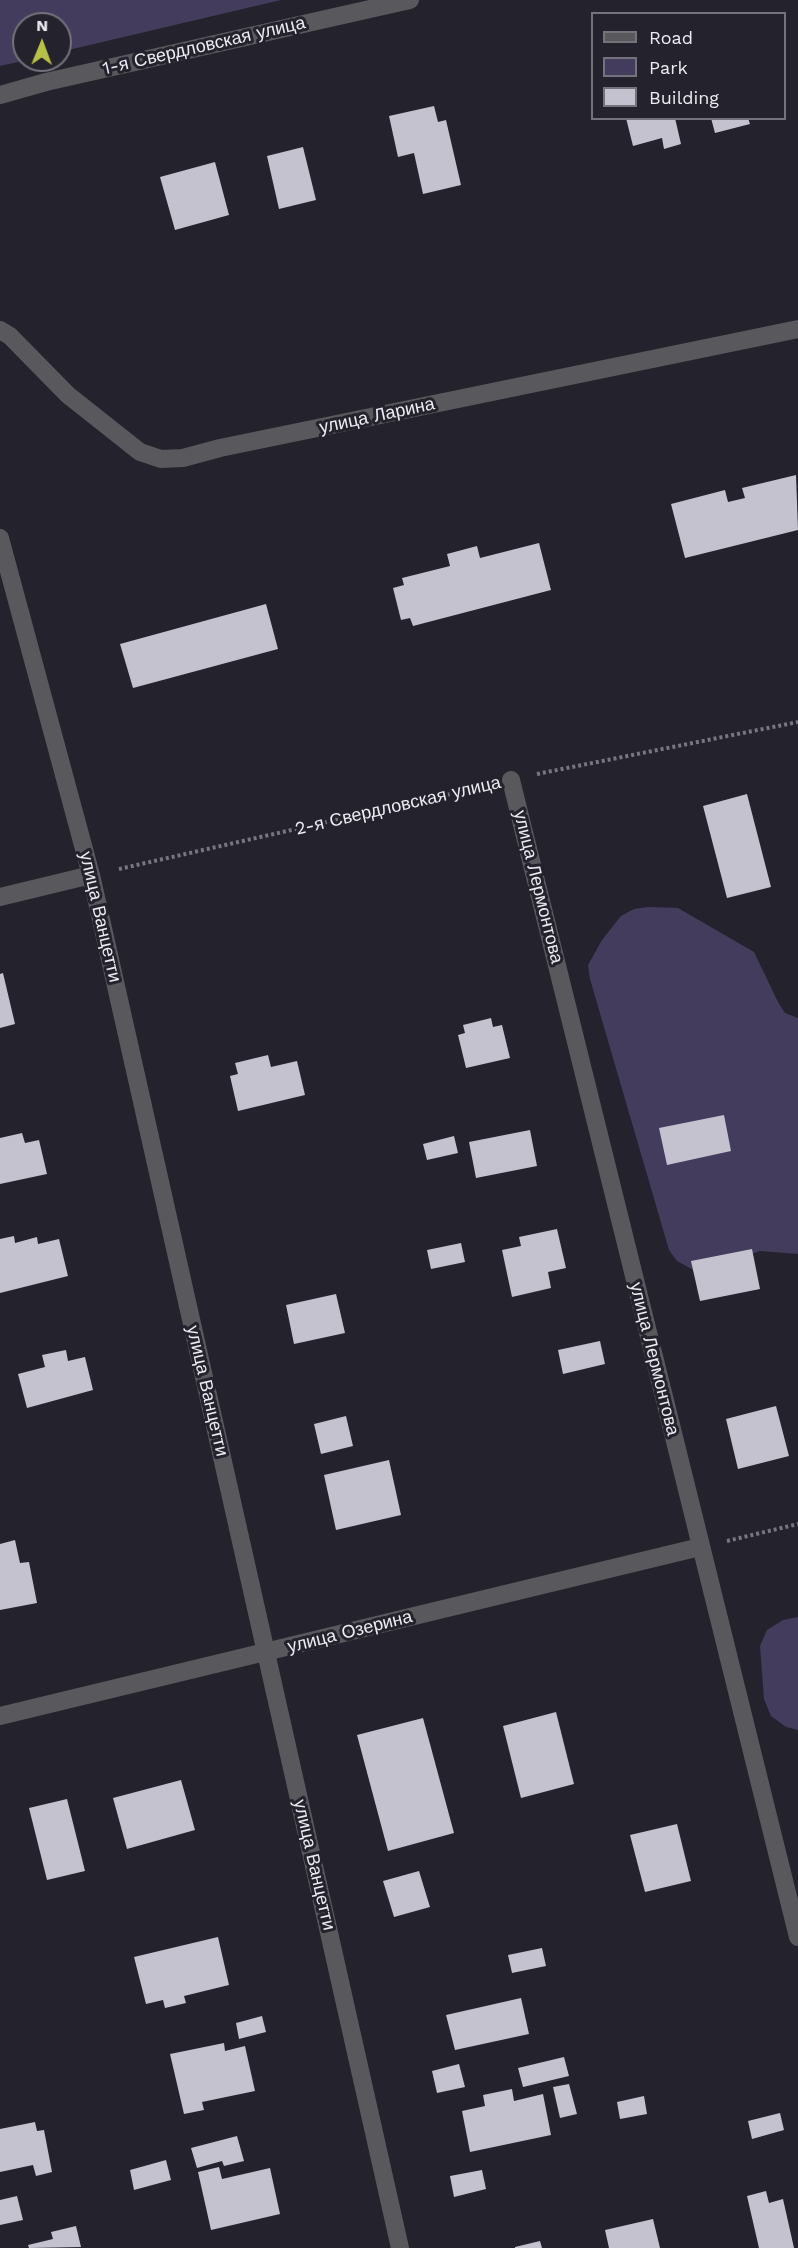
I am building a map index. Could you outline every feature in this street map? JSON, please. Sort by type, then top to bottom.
[{"type":"street","name":"1-я Свердловская улица","points":[[0,95],[46,82],[410,0]]},
{"type":"street","name":"улица Ларина","points":[[0,330],[10,336],[68,395],[140,452],[161,459],[183,458],[220,448],[798,329]]},
{"type":"street","name":"улица Ванцетти","points":[[0,537],[91,875],[400,2248]]},
{"type":"street","name":"улица Лермонтова","points":[[511,780],[798,1937]]},
{"type":"street","points":[[0,897],[91,875]]},
{"type":"street","name":"улица Озерина","points":[[0,1716],[700,1547]]},
{"type":"path","name":"2-я Свердловская улица","points":[[91,875],[511,780],[798,722]]},
{"type":"path","points":[[700,1547],[798,1524]]},
{"type":"green space","points":[[0,0],[281,0],[72,49],[72,12],[12,12],[12,63],[0,66]]},
{"type":"green space","points":[[678,908],[754,952],[785,1013],[798,1018],[798,1254],[760,1251],[699,1273],[677,1261],[669,1250],[590,979],[588,965],[602,940],[621,916],[634,909]]},
{"type":"green space","points":[[798,1617],[798,1730],[786,1727],[771,1716],[764,1699],[760,1646],[767,1630],[783,1620]]},
{"type":"building","points":[[434,106],[438,122],[446,120],[461,185],[423,194],[414,153],[398,157],[389,116]]},
{"type":"building","points":[[626,120],[675,120],[681,144],[664,149],[662,138],[633,146]]},
{"type":"building","points":[[712,120],[749,120],[750,124],[715,133]]},
{"type":"building","points":[[303,147],[316,200],[279,209],[267,156]]},
{"type":"building","points":[[215,162],[229,215],[175,230],[160,177]]},
{"type":"building","points":[[796,475],[798,530],[685,558],[671,504],[725,490],[728,502],[745,498],[742,488]]},
{"type":"building","points":[[539,543],[551,590],[413,626],[410,618],[401,620],[393,588],[404,585],[402,578],[450,566],[447,554],[477,546],[480,558]]},
{"type":"building","points":[[266,604],[278,649],[133,688],[120,644]]},
{"type":"building","points":[[747,794],[771,887],[727,898],[703,806]]},
{"type":"building","points":[[3,973],[15,1024],[0,1028],[0,974]]},
{"type":"building","points":[[491,1018],[493,1027],[502,1025],[510,1058],[466,1068],[458,1035],[465,1033],[463,1025]]},
{"type":"building","points":[[268,1055],[271,1067],[297,1061],[305,1095],[238,1111],[230,1076],[238,1074],[235,1063]]},
{"type":"building","points":[[724,1115],[731,1151],[667,1165],[659,1128]]},
{"type":"building","points":[[530,1130],[537,1166],[476,1178],[469,1142]]},
{"type":"building","points":[[22,1133],[25,1143],[39,1140],[47,1174],[0,1184],[0,1138]]},
{"type":"building","points":[[454,1136],[458,1153],[427,1160],[423,1144]]},
{"type":"building","points":[[557,1229],[566,1268],[548,1272],[551,1288],[512,1297],[502,1250],[521,1246],[519,1237]]},
{"type":"building","points":[[14,1236],[15,1243],[37,1237],[38,1244],[59,1239],[68,1276],[0,1293],[0,1239]]},
{"type":"building","points":[[461,1243],[465,1262],[431,1269],[427,1250]]},
{"type":"building","points":[[752,1249],[760,1289],[700,1301],[691,1261]]},
{"type":"building","points":[[336,1294],[345,1333],[294,1344],[286,1305]]},
{"type":"building","points":[[600,1341],[605,1364],[563,1374],[558,1350]]},
{"type":"building","points":[[66,1350],[68,1361],[85,1357],[93,1390],[27,1408],[18,1374],[45,1367],[42,1355]]},
{"type":"building","points":[[776,1406],[789,1456],[738,1469],[726,1419]]},
{"type":"building","points":[[346,1416],[353,1446],[321,1454],[314,1424]]},
{"type":"building","points":[[389,1460],[401,1515],[336,1530],[324,1475]]},
{"type":"building","points":[[15,1540],[20,1563],[29,1562],[37,1603],[0,1610],[0,1544]]},
{"type":"building","points":[[556,1712],[574,1784],[521,1798],[503,1726]]},
{"type":"building","points":[[423,1718],[454,1833],[388,1851],[357,1735]]},
{"type":"building","points":[[181,1780],[195,1830],[127,1849],[113,1798]]},
{"type":"building","points":[[67,1799],[85,1871],[47,1880],[29,1808]]},
{"type":"building","points":[[677,1824],[691,1881],[645,1892],[630,1835]]},
{"type":"building","points":[[419,1871],[430,1907],[394,1917],[383,1881]]},
{"type":"building","points":[[218,1937],[229,1985],[184,1996],[186,2003],[165,2008],[163,2000],[146,2004],[134,1957]]},
{"type":"building","points":[[542,1948],[546,1966],[512,1973],[508,1955]]},
{"type":"building","points":[[521,1998],[529,2034],[455,2050],[446,2015]]},
{"type":"building","points":[[262,2016],[266,2032],[239,2039],[236,2023]]},
{"type":"building","points":[[224,2043],[225,2051],[245,2046],[255,2091],[202,2102],[204,2110],[184,2114],[170,2054]]},
{"type":"building","points":[[564,2057],[569,2076],[523,2087],[518,2068]]},
{"type":"building","points":[[459,2064],[465,2087],[437,2093],[432,2071]]},
{"type":"building","points":[[569,2084],[577,2114],[560,2118],[553,2087]]},
{"type":"building","points":[[512,2089],[514,2101],[543,2094],[551,2135],[470,2152],[462,2111],[485,2106],[483,2095]]},
{"type":"building","points":[[644,2096],[647,2114],[620,2119],[617,2102]]},
{"type":"building","points":[[780,2113],[784,2130],[752,2139],[748,2121]]},
{"type":"building","points":[[35,2122],[37,2131],[44,2130],[52,2172],[36,2176],[33,2165],[0,2172],[0,2129]]},
{"type":"building","points":[[237,2136],[244,2161],[224,2166],[222,2161],[197,2168],[191,2148]]},
{"type":"building","points":[[166,2160],[171,2180],[134,2190],[130,2170]]},
{"type":"building","points":[[219,2167],[222,2179],[270,2168],[280,2214],[211,2230],[198,2172]]},
{"type":"building","points":[[482,2170],[486,2189],[454,2197],[450,2176]]},
{"type":"building","points":[[766,2191],[769,2203],[783,2199],[794,2248],[759,2248],[747,2196]]},
{"type":"building","points":[[17,2196],[23,2220],[0,2225],[0,2200]]},
{"type":"building","points":[[653,2219],[660,2248],[609,2248],[605,2230]]},
{"type":"building","points":[[76,2226],[81,2247],[29,2248],[28,2245],[53,2239],[51,2232]]},
{"type":"building","points":[[540,2241],[542,2248],[515,2248],[515,2247]]}]
